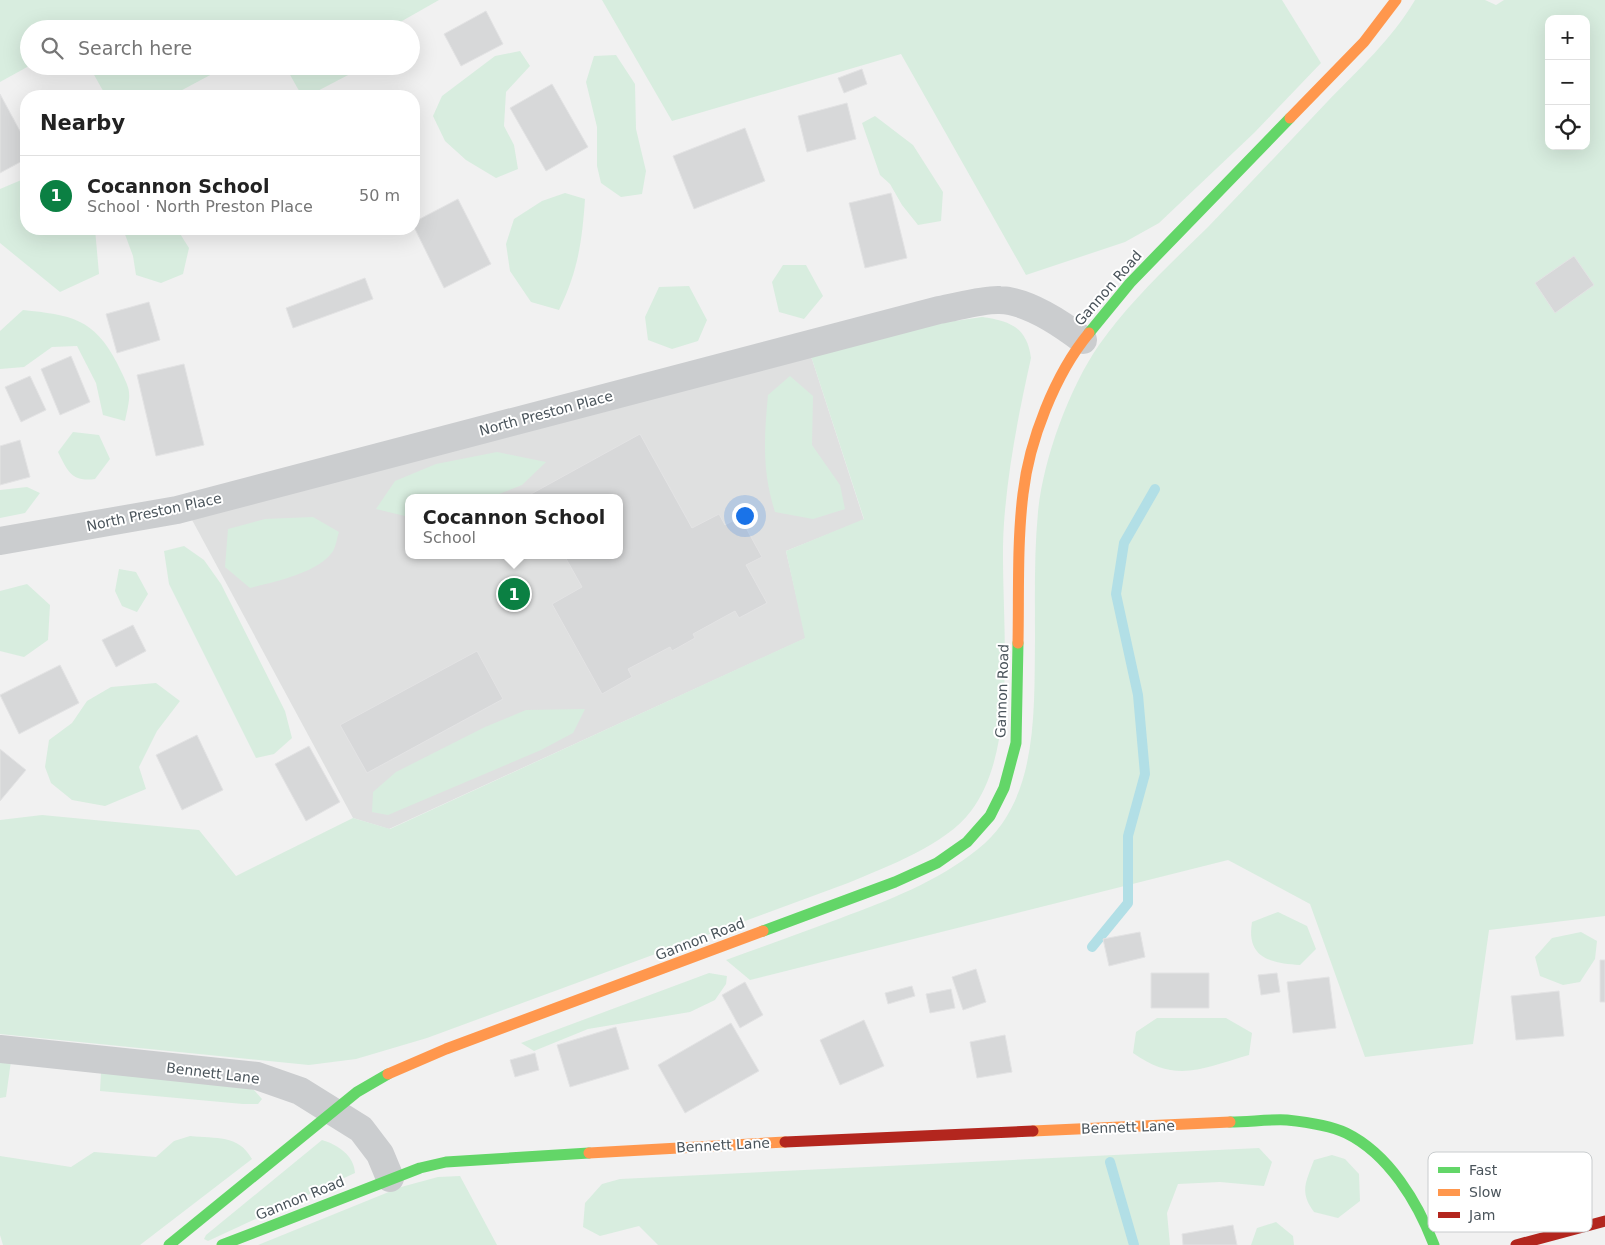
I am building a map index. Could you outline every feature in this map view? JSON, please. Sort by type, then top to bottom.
[{"type":"street","name":"Gannon Road","points":[[170,1245],[357,1092],[403,1068],[446,1050],[895,882],[937,863],[966,842],[990,816],[1004,788],[1016,743],[1023,493],[1036,436],[1058,381],[1083,340],[1130,283],[1364,42],[1396,0]]},
{"type":"street","name":"North Preston Place","points":[[0,541],[177,510],[939,310],[1001,300],[1028,308],[1056,320],[1083,340]]},
{"type":"street","name":"Bennett Lane","points":[[0,1049],[257,1076],[300,1092],[361,1129],[380,1154],[390,1178],[446,1162],[566,1154],[780,1142],[1286,1120],[1345,1132],[1367,1148],[1404,1189],[1428,1231]]},
{"type":"street","name":"Gannon Road","points":[[222,1245],[390,1178]]},
{"type":"street","points":[[1592,1224],[1605,1220]]},
{"type":"street","name":"Bennett Lane","points":[[1428,1232],[1434,1245]]},
{"type":"street","points":[[1516,1245],[1562,1232]]},
{"type":"shaded area","points":[[811,356],[864,520],[786,551],[806,638],[389,829],[353,818],[191,518]]},
{"type":"green space","points":[[0,0],[439,0],[404,20],[20,20],[20,71],[0,82]]},
{"type":"green space","points":[[602,0],[1282,0],[1321,63],[1254,133],[1159,223],[1125,242],[1026,275],[901,54],[672,121]]},
{"type":"green space","points":[[1415,0],[1485,0],[1496,5],[1504,0],[1605,0],[1605,916],[1489,930],[1473,1044],[1365,1057],[1310,904],[1228,860],[750,980],[726,960],[895,897],[929,881],[978,849],[998,829],[1012,806],[1023,780],[1029,753],[1033,724],[1035,560],[1038,512],[1045,470],[1059,425],[1078,382],[1099,345],[1137,298],[1208,227],[1396,28]]},
{"type":"green space","points":[[520,51],[530,66],[506,92],[504,126],[514,145],[518,169],[496,178],[466,160],[445,141],[433,116],[442,96],[495,56]]},
{"type":"green space","points":[[616,55],[635,84],[636,129],[646,171],[642,194],[621,197],[601,183],[597,166],[597,127],[586,82],[594,56]]},
{"type":"green space","points":[[94,75],[210,75],[182,90],[103,90]]},
{"type":"green space","points":[[290,75],[348,75],[319,90],[299,90]]},
{"type":"green space","points":[[875,116],[913,145],[943,192],[941,221],[918,225],[902,205],[890,184],[880,175],[862,123]]},
{"type":"green space","points":[[20,181],[20,235],[96,235],[99,274],[60,292],[0,243],[0,189]]},
{"type":"green space","points":[[565,193],[585,199],[575,269],[559,310],[531,302],[510,271],[506,244],[514,219],[542,201]]},
{"type":"green space","points":[[125,235],[181,235],[189,248],[183,274],[161,283],[136,275],[133,256]]},
{"type":"green space","points":[[783,265],[806,265],[823,296],[804,319],[779,312],[772,282]]},
{"type":"green space","points":[[689,286],[707,320],[698,341],[672,349],[648,340],[645,317],[659,287]]},
{"type":"green space","points":[[23,310],[67,317],[90,328],[99,336],[117,363],[128,386],[129,403],[125,421],[103,415],[96,383],[77,346],[52,347],[24,367],[0,369],[0,331]]},
{"type":"green space","points":[[982,317],[1001,321],[1016,327],[1026,339],[1031,358],[1014,440],[1004,523],[1005,672],[1003,711],[997,749],[987,782],[971,811],[947,834],[914,854],[848,883],[427,1038],[356,1059],[309,1065],[0,1034],[0,820],[42,815],[199,830],[236,876],[353,818],[390,829],[805,638],[786,551],[864,519],[811,356],[941,323]]},
{"type":"green space","points":[[790,376],[813,396],[812,445],[840,485],[845,509],[813,519],[775,512],[768,482],[765,440],[768,395]]},
{"type":"green space","points":[[73,432],[99,435],[110,459],[95,479],[87,480],[76,477],[68,470],[58,452]]},
{"type":"green space","points":[[497,452],[546,462],[522,485],[499,494],[405,494],[405,516],[376,509],[395,481],[436,464]]},
{"type":"green space","points":[[27,487],[40,493],[25,513],[0,518],[0,490]]},
{"type":"green space","points":[[313,517],[339,532],[333,551],[326,559],[307,571],[250,588],[225,567],[228,529],[265,519]]},
{"type":"green space","points":[[184,546],[204,560],[221,584],[285,711],[292,738],[274,754],[256,758],[169,584],[164,551]]},
{"type":"green space","points":[[119,569],[136,572],[148,594],[137,612],[122,606],[115,591]]},
{"type":"green space","points":[[27,584],[50,605],[48,640],[24,657],[0,651],[0,591]]},
{"type":"green space","points":[[156,683],[180,701],[157,731],[139,767],[146,789],[105,806],[72,800],[51,783],[45,767],[49,740],[72,723],[87,701],[111,687]]},
{"type":"green space","points":[[585,709],[573,733],[541,750],[388,815],[372,812],[373,792],[396,772],[485,727],[526,710]]},
{"type":"green space","points":[[1278,912],[1307,926],[1316,949],[1300,965],[1270,960],[1262,956],[1253,944],[1251,934],[1252,922]]},
{"type":"green space","points":[[1581,932],[1597,941],[1595,959],[1580,982],[1563,985],[1540,976],[1535,957],[1552,938]]},
{"type":"green space","points":[[709,973],[727,976],[726,984],[715,1000],[690,1012],[588,1029],[534,1051],[521,1043]]},
{"type":"green space","points":[[1157,1018],[1226,1018],[1252,1033],[1249,1055],[1190,1070],[1176,1071],[1148,1063],[1133,1053],[1136,1032]]},
{"type":"green space","points":[[0,1059],[11,1061],[6,1097],[0,1098]]},
{"type":"green space","points":[[101,1072],[242,1086],[254,1090],[262,1099],[258,1104],[243,1104],[100,1091]]},
{"type":"green space","points":[[190,1136],[226,1139],[240,1145],[252,1159],[140,1245],[3,1245],[0,1235],[0,1156],[71,1167],[94,1152],[156,1157],[174,1141]]},
{"type":"green space","points":[[322,1140],[339,1148],[348,1156],[352,1161],[355,1173],[208,1241],[204,1239],[206,1235]]},
{"type":"green space","points":[[1259,1148],[1272,1162],[1264,1186],[1220,1182],[1178,1184],[1167,1213],[1170,1245],[658,1245],[639,1226],[600,1236],[583,1227],[585,1203],[602,1184],[620,1179]]},
{"type":"green space","points":[[1332,1155],[1345,1159],[1359,1174],[1360,1201],[1338,1218],[1314,1212],[1309,1205],[1305,1193],[1305,1187],[1314,1160]]},
{"type":"green space","points":[[460,1176],[497,1245],[258,1245],[401,1187],[438,1177]]},
{"type":"green space","points":[[1276,1222],[1293,1236],[1294,1245],[1251,1245],[1257,1228]]},
{"type":"building","points":[[486,11],[503,44],[461,66],[444,34]]},
{"type":"building","points":[[862,69],[867,84],[844,93],[838,78]]},
{"type":"building","points":[[552,84],[588,147],[546,171],[510,108]]},
{"type":"building","points":[[0,94],[20,131],[20,162],[0,173]]},
{"type":"building","points":[[847,103],[856,139],[807,152],[798,116]]},
{"type":"building","points":[[745,128],[765,181],[694,209],[673,156]]},
{"type":"building","points":[[891,193],[907,258],[865,268],[849,203]]},
{"type":"building","points":[[458,199],[491,264],[444,288],[418,235],[420,235],[420,219]]},
{"type":"building","points":[[1574,256],[1594,285],[1555,313],[1535,283]]},
{"type":"building","points":[[365,278],[373,299],[293,328],[286,308]]},
{"type":"building","points":[[149,302],[160,340],[117,353],[106,314]]},
{"type":"building","points":[[71,356],[90,402],[60,415],[41,369]]},
{"type":"building","points":[[184,364],[204,445],[156,456],[137,375]]},
{"type":"building","points":[[30,376],[46,410],[21,422],[5,387]]},
{"type":"building","points":[[640,434],[692,528],[719,514],[725,525],[740,517],[762,557],[746,565],[767,603],[739,618],[735,611],[693,634],[695,638],[672,651],[670,647],[628,669],[632,677],[602,694],[552,604],[582,587],[566,559],[623,559],[623,494],[531,494]]},
{"type":"building","points":[[20,440],[30,477],[0,485],[0,446]]},
{"type":"building","points":[[133,625],[146,651],[116,667],[102,640]]},
{"type":"building","points":[[477,651],[503,699],[367,773],[340,725]]},
{"type":"building","points":[[60,665],[79,703],[19,734],[0,695]]},
{"type":"building","points":[[197,735],[223,790],[182,810],[156,755]]},
{"type":"building","points":[[309,746],[340,802],[306,821],[275,764]]},
{"type":"building","points":[[0,749],[26,770],[0,801]]},
{"type":"building","points":[[1140,932],[1145,957],[1109,966],[1103,939]]},
{"type":"building","points":[[1600,960],[1605,960],[1605,1002],[1600,1002]]},
{"type":"building","points":[[976,969],[986,1002],[963,1010],[952,977]]},
{"type":"building","points":[[1151,973],[1209,973],[1209,1008],[1151,1008]]},
{"type":"building","points":[[1277,973],[1280,992],[1261,995],[1258,975]]},
{"type":"building","points":[[1329,977],[1336,1028],[1293,1033],[1287,982]]},
{"type":"building","points":[[745,982],[763,1015],[740,1028],[722,995]]},
{"type":"building","points":[[912,986],[915,996],[888,1004],[885,993]]},
{"type":"building","points":[[951,989],[955,1008],[930,1013],[926,994]]},
{"type":"building","points":[[1559,991],[1564,1036],[1516,1040],[1511,996]]},
{"type":"building","points":[[864,1020],[884,1066],[840,1085],[820,1040]]},
{"type":"building","points":[[731,1023],[759,1071],[685,1113],[658,1065]]},
{"type":"building","points":[[616,1027],[629,1069],[570,1087],[557,1045]]},
{"type":"building","points":[[1005,1035],[1012,1072],[977,1078],[970,1042]]},
{"type":"building","points":[[535,1053],[539,1070],[515,1077],[510,1060]]},
{"type":"building","points":[[1233,1225],[1237,1245],[1183,1245],[1182,1234]]},
{"type":"waterway","points":[[1092,947],[1128,903],[1128,836],[1145,774],[1138,695],[1116,594],[1124,543],[1155,489]]},
{"type":"waterway","points":[[1110,1162],[1134,1245]]},
{"type":"traffic: fast","points":[[1089,333],[1130,283],[1290,118]]},
{"type":"traffic: fast","points":[[763,931],[895,882],[937,863],[967,842],[990,816],[1004,788],[1016,743],[1018,643]]},
{"type":"traffic: fast","points":[[169,1245],[357,1092],[388,1074]]},
{"type":"traffic: fast","points":[[1230,1122],[1287,1120],[1325,1126],[1346,1133],[1376,1153],[1389,1167],[1420,1213],[1428,1231]]},
{"type":"traffic: fast","points":[[222,1245],[420,1168],[446,1162],[589,1153]]},
{"type":"traffic: fast","points":[[1428,1232],[1434,1245]]},
{"type":"traffic: slow","points":[[1290,118],[1364,42],[1396,0]]},
{"type":"traffic: slow","points":[[1018,643],[1020,531],[1023,494],[1031,452],[1055,388],[1065,368],[1089,333]]},
{"type":"traffic: slow","points":[[388,1074],[446,1049],[763,931]]},
{"type":"traffic: slow","points":[[1033,1131],[1230,1122]]},
{"type":"traffic: slow","points":[[589,1153],[785,1142]]},
{"type":"traffic: jam","points":[[785,1142],[1033,1131]]},
{"type":"traffic: jam","points":[[1592,1225],[1605,1221]]},
{"type":"traffic: jam","points":[[1516,1245],[1564,1232]]},
{"type":"place","name":"Cocannon School","points":[[514,594]]}]
